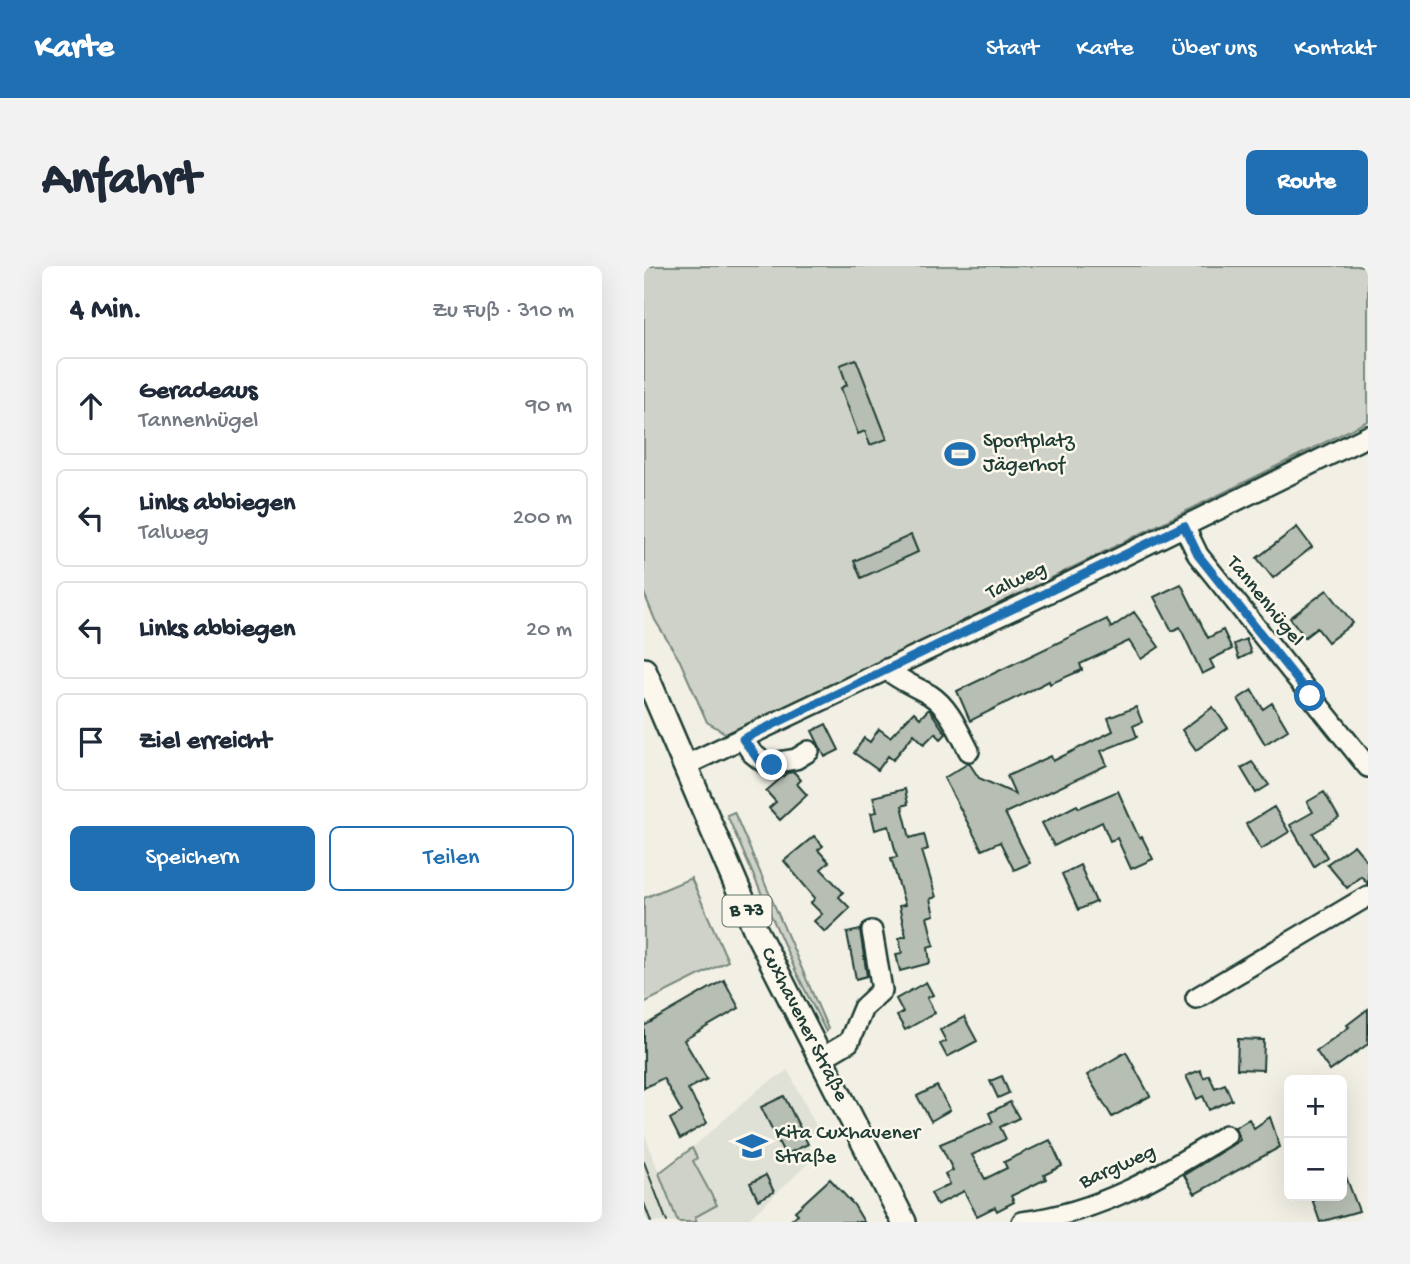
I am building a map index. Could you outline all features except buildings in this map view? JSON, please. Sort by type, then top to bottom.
[{"type":"main road","name":"Cuxhavener Straße","points":[[644,670],[756,931],[904,1222]]},
{"type":"street","name":"Talweg","points":[[684,765],[743,739],[1368,436]]},
{"type":"street","name":"Tannenhügel","points":[[1184,526],[1198,555],[1368,767]]},
{"type":"street","points":[[886,669],[902,682],[933,696],[955,725],[969,751]]},
{"type":"street","points":[[743,739],[752,753],[766,764],[796,759],[808,751]]},
{"type":"street","points":[[1196,998],[1368,896]]},
{"type":"street","points":[[820,1059],[849,1042],[863,1008],[882,990],[872,931]]},
{"type":"street","name":"Bargweg","points":[[1022,1222],[1064,1217],[1155,1179],[1226,1135]]},
{"type":"shaded area","points":[[644,266],[1368,266],[1368,421],[849,678],[727,734],[707,722],[680,661],[655,620],[644,593]]},
{"type":"shaded area","points":[[734,812],[828,1029],[826,1032],[796,972],[727,815]]},
{"type":"shaded area","points":[[691,878],[728,961],[644,1003],[644,898]]},
{"type":"shaded area","name":"Kita Cuxhavener Straße","points":[[788,1070],[818,1130],[805,1137],[814,1158],[746,1222],[697,1222],[669,1173],[697,1158],[692,1148],[760,1088]]},
{"type":"shaded area","points":[[644,1132],[659,1173],[678,1222],[644,1222]]},
{"type":"shaded area","points":[[692,1148],[697,1158],[693,1161],[717,1205],[695,1217],[697,1222],[678,1222],[659,1173]]},
{"type":"tram line","points":[[644,1162],[667,1222]]},
{"type":"tram line","points":[[644,1203],[651,1222]]},
{"type":"place","name":"Sportplatz Jägerhof","points":[[960,454]]},
{"type":"place","name":"Kita Cuxhavener Straße","points":[[752,1146]]},
{"type":"route","points":[[772,765],[760,762],[743,739],[1184,526],[1198,555],[1310,696]]}]
